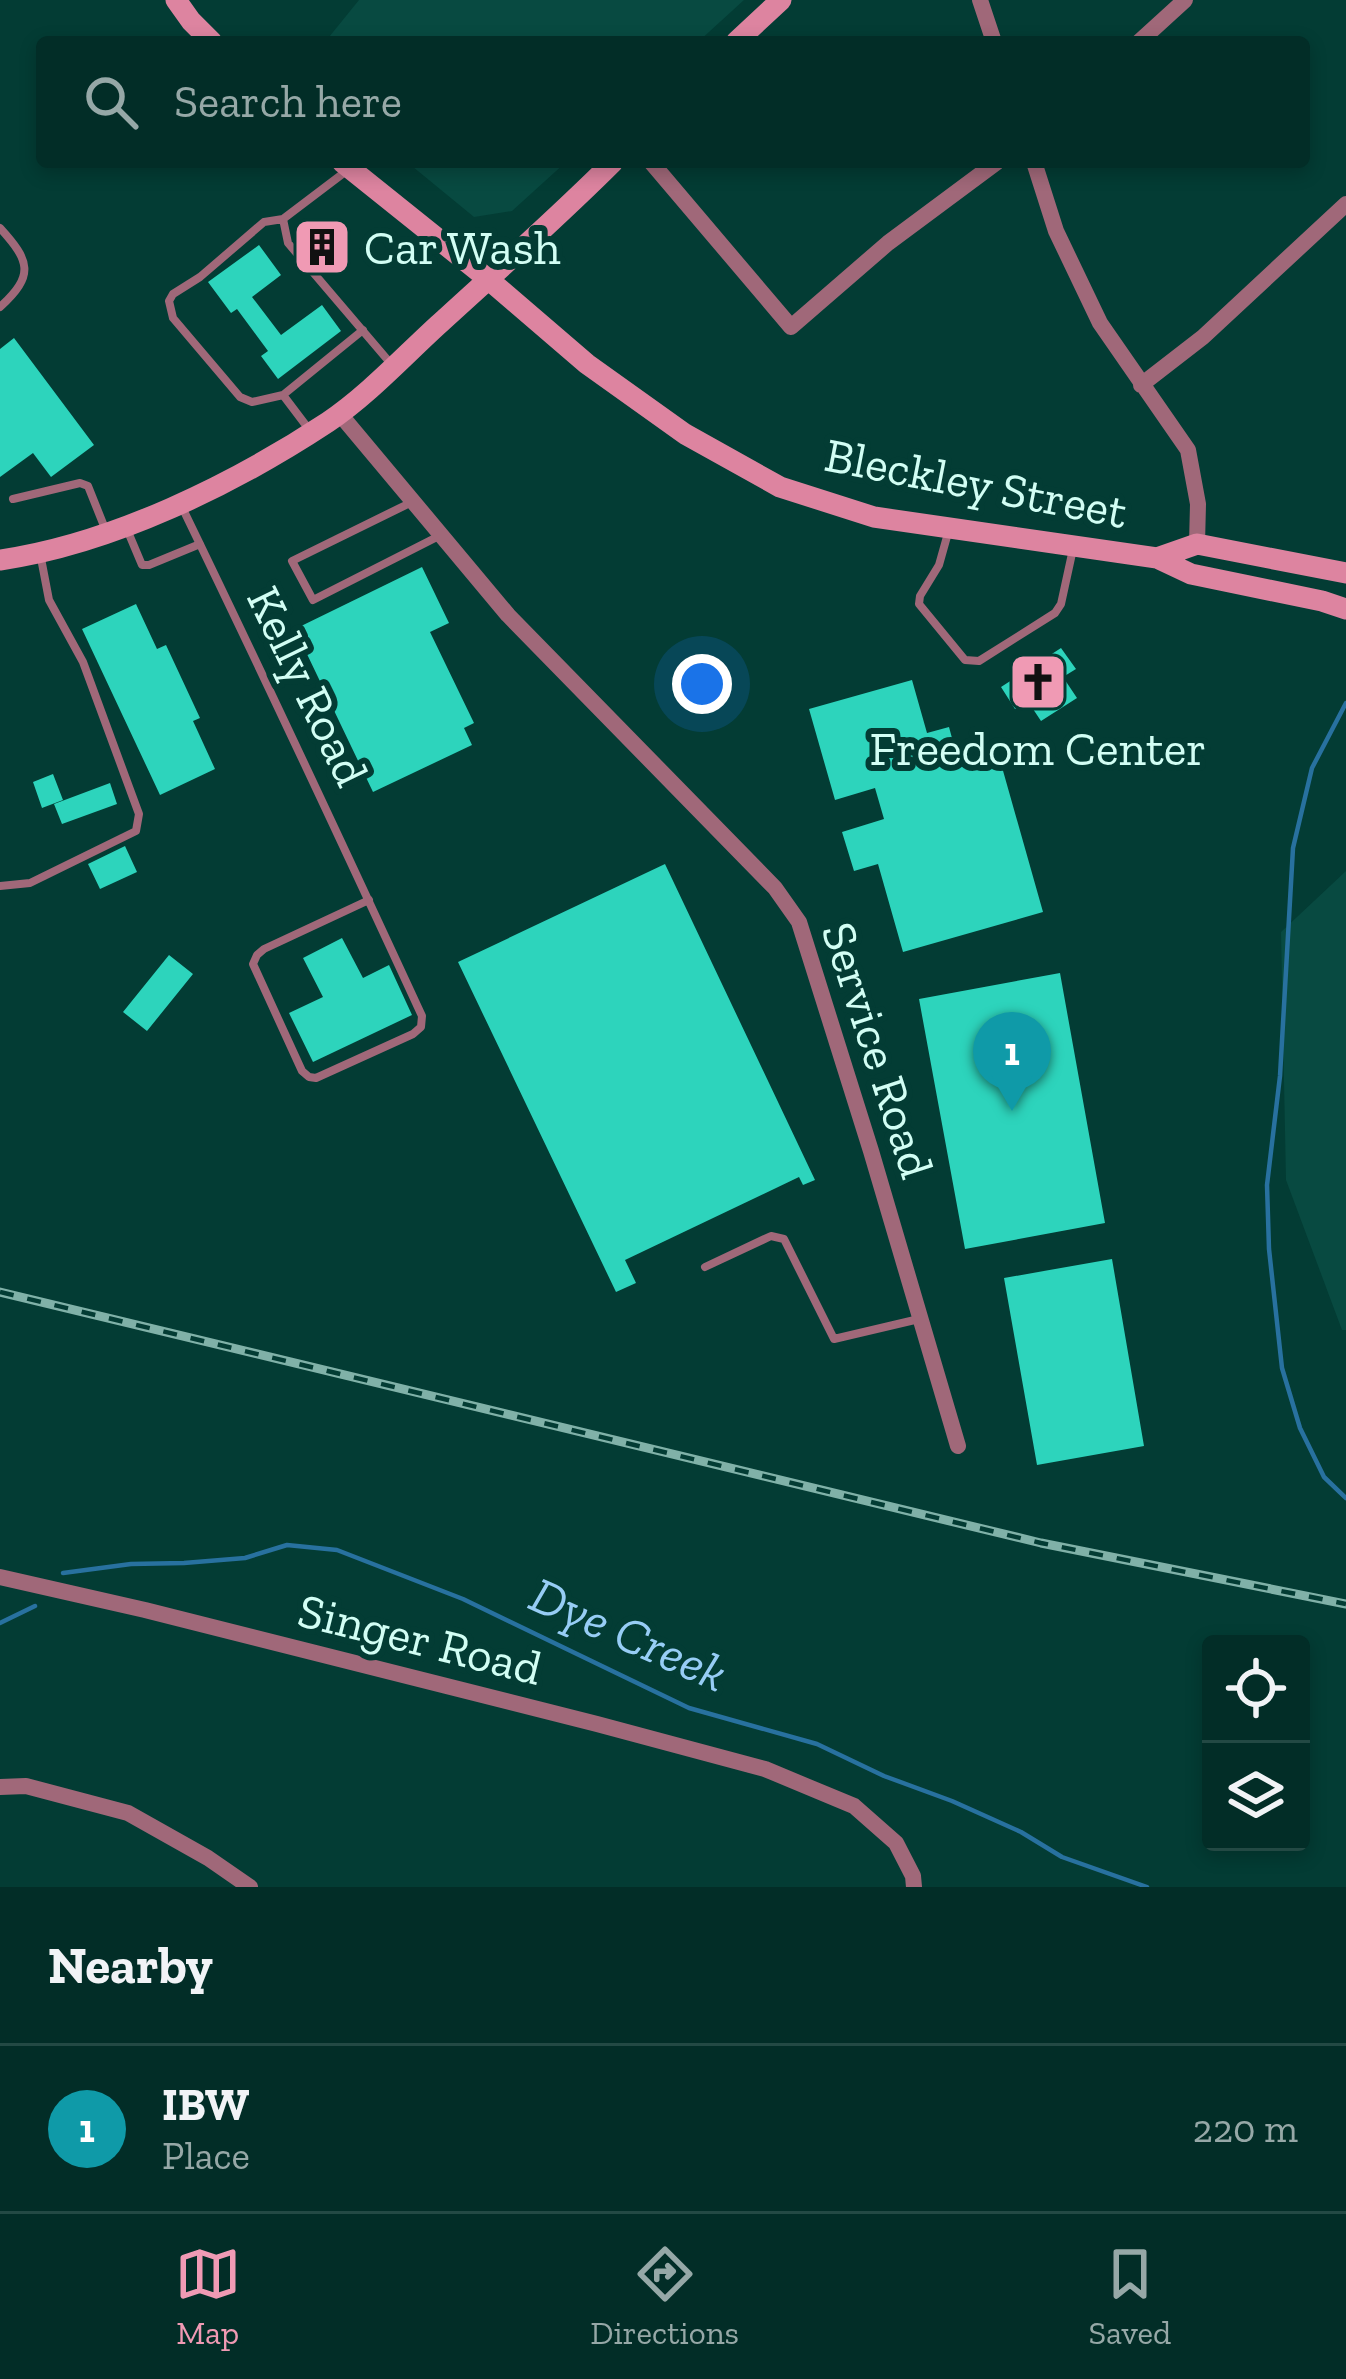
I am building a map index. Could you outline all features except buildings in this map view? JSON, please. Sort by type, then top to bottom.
[{"type":"street","points":[[176,0],[206,36]]},
{"type":"street","points":[[743,36],[782,0]]},
{"type":"street","points":[[980,0],[992,36]]},
{"type":"street","points":[[1146,36],[1185,0]]},
{"type":"street","name":"Bleckley Street","points":[[350,168],[587,364],[669,423],[780,487],[874,517],[1156,559],[1191,574],[1346,609]]},
{"type":"street","points":[[0,560],[71,545],[180,504],[310,432],[393,366],[607,168]]},
{"type":"street","points":[[656,168],[791,327],[888,243],[989,168]]},
{"type":"street","points":[[1036,168],[1056,231],[1100,323],[1188,450],[1198,504],[1197,544],[1346,574]]},
{"type":"street","points":[[1142,385],[1203,337],[1346,204]]},
{"type":"street","name":"Service Road","points":[[339,413],[508,615],[775,889],[799,922],[872,1150],[958,1446]]},
{"type":"street","name":"Bleckley Street","points":[[1156,559],[1197,544]]},
{"type":"street","name":"Singer Road","points":[[0,1577],[765,1769],[854,1806],[896,1843],[914,1887]]},
{"type":"street","points":[[0,1787],[26,1786],[128,1813],[250,1887]]},
{"type":"lane","points":[[342,168],[283,219],[264,222],[169,301],[172,318],[239,398],[252,402],[284,395],[363,330]]},
{"type":"lane","points":[[283,219],[288,243],[393,366]]},
{"type":"lane","points":[[0,228],[25,260],[25,277],[0,307]]},
{"type":"lane","points":[[284,395],[310,432]]},
{"type":"lane","points":[[13,499],[80,483],[88,486],[142,565],[200,544]]},
{"type":"lane","points":[[413,501],[292,561],[313,600],[441,535]]},
{"type":"lane","name":"Kelly Road","points":[[180,504],[369,900],[422,1016],[421,1027],[413,1034],[309,1077],[302,1071],[253,964],[264,949],[369,900]]},
{"type":"lane","points":[[949,529],[939,565],[920,604],[965,660],[979,661],[1055,613],[1073,547]]},
{"type":"lane","points":[[0,886],[30,884],[136,831],[139,814],[82,662],[49,600],[40,552]]},
{"type":"lane","points":[[705,1267],[770,1236],[784,1239],[834,1340],[921,1319]]},
{"type":"shaded area","points":[[359,0],[744,0],[705,36],[330,36]]},
{"type":"shaded area","points":[[414,168],[559,168],[512,211],[474,217]]},
{"type":"shaded area","points":[[1346,871],[1346,1330],[1342,1330],[1286,1180],[1281,932]]},
{"type":"waterway","points":[[1346,703],[1312,768],[1293,848],[1280,1076],[1267,1185],[1282,1368],[1300,1428],[1324,1477],[1346,1498]]},
{"type":"waterway","name":"Dye Creek","points":[[63,1573],[245,1558],[287,1545],[337,1550],[463,1599],[689,1708],[817,1744],[1021,1832],[1062,1857],[1147,1887]]},
{"type":"waterway","name":"Dye Creek","points":[[0,1623],[35,1606]]},
{"type":"railway","points":[[0,1292],[1041,1543],[1346,1604]]},
{"type":"place","name":"Car Wash","points":[[322,247]]},
{"type":"place","name":"Freedom Center","points":[[1038,682]]},
{"type":"place","name":"IBW","points":[[1012,1111]]}]
